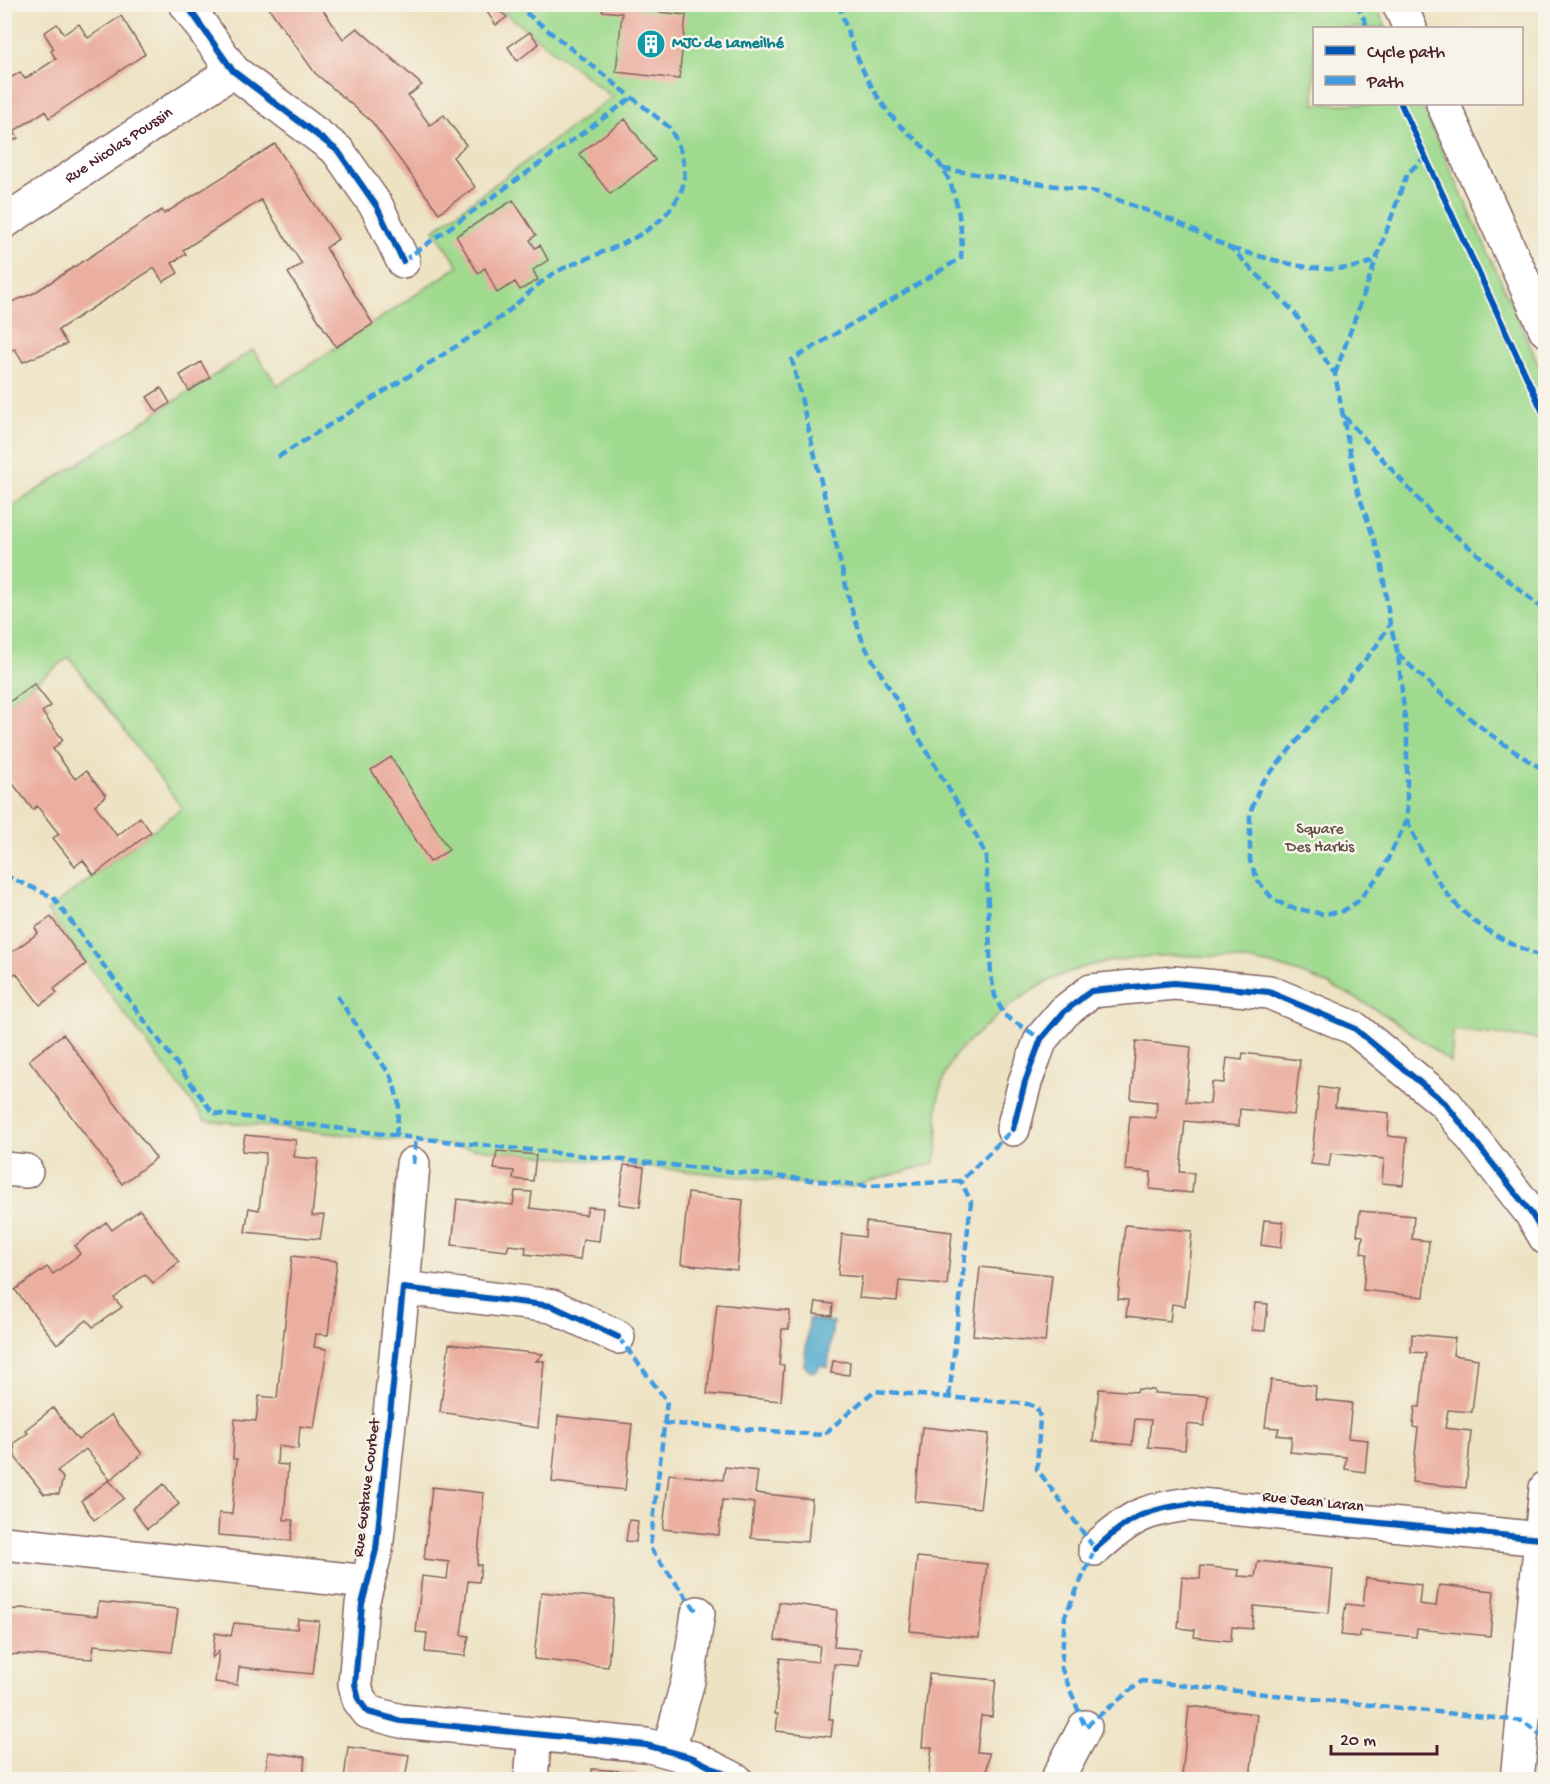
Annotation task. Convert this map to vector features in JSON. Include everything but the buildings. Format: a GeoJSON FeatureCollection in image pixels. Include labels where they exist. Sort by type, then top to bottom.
{"type":"FeatureCollection","features":[{"type":"Feature","properties":{"kind":"street"},"geometry":{"type":"LineString","coordinates":[[186,4],[233,70],[338,151],[376,207],[403,261]]}},
{"type":"Feature","properties":{"kind":"street"},"geometry":{"type":"LineString","coordinates":[[1399,4],[1410,27]]}},
{"type":"Feature","properties":{"kind":"street","name":"Rue Nicolas Poussin"},"geometry":{"type":"LineString","coordinates":[[4,222],[233,70]]}},
{"type":"Feature","properties":{"kind":"street"},"geometry":{"type":"LineString","coordinates":[[1443,105],[1545,330]]}},
{"type":"Feature","properties":{"kind":"street"},"geometry":{"type":"LineString","coordinates":[[1013,1130],[1025,1083],[1041,1039],[1064,1012],[1091,991],[1174,983],[1269,992],[1354,1028],[1446,1103],[1531,1213],[1545,1238]]}},
{"type":"Feature","properties":{"kind":"street","name":"Rue Gustave Courbet"},"geometry":{"type":"LineString","coordinates":[[413,1164],[403,1288],[376,1550],[362,1604],[355,1684],[359,1701],[368,1712],[401,1721],[669,1749],[736,1779]]}},
{"type":"Feature","properties":{"kind":"street"},"geometry":{"type":"LineString","coordinates":[[403,1288],[552,1306],[618,1337]]}},
{"type":"Feature","properties":{"kind":"street"},"geometry":{"type":"LineString","coordinates":[[1517,1779],[1545,1488]]}},
{"type":"Feature","properties":{"kind":"street","name":"Rue Jean Laran"},"geometry":{"type":"LineString","coordinates":[[1095,1549],[1141,1513],[1189,1504],[1541,1539]]}},
{"type":"Feature","properties":{"kind":"street"},"geometry":{"type":"LineString","coordinates":[[4,1543],[368,1582]]}},
{"type":"Feature","properties":{"kind":"street"},"geometry":{"type":"LineString","coordinates":[[669,1749],[688,1681],[698,1612]]}},
{"type":"Feature","properties":{"kind":"street"},"geometry":{"type":"LineString","coordinates":[[1057,1779],[1085,1727]]}},
{"type":"Feature","properties":{"kind":"street"},"geometry":{"type":"LineString","coordinates":[[531,1779],[536,1734]]}},
{"type":"Feature","properties":{"kind":"green space","name":"Square Des Harkis"},"geometry":{"type":"Polygon","coordinates":[[[495,5],[1376,5],[1386,27],[1313,27],[1313,105],[1421,105],[1545,379],[1545,1040],[1453,1030],[1451,1063],[1376,1009],[1335,987],[1291,970],[1264,963],[1202,956],[1134,958],[1073,971],[1047,982],[999,1014],[964,1045],[949,1065],[939,1099],[938,1144],[934,1163],[847,1188],[205,1120],[47,911],[182,808],[69,657],[5,706],[5,511],[253,350],[278,386],[459,266],[434,230],[612,97],[495,5]]]}},
{"type":"Feature","properties":{"kind":"water"},"geometry":{"type":"Polygon","coordinates":[[[809,1319],[833,1322],[828,1367],[820,1365],[817,1371],[811,1372],[804,1365],[809,1319]]]}},
{"type":"Feature","properties":{"kind":"marked path"},"geometry":{"type":"LineString","coordinates":[[278,457],[498,319],[558,271],[644,232],[671,208],[681,191],[684,183],[684,166],[677,142],[669,127],[515,4]]}},
{"type":"Feature","properties":{"kind":"marked path"},"geometry":{"type":"LineString","coordinates":[[839,4],[858,59],[878,97],[892,117],[937,161],[948,178],[958,212],[961,258],[792,360],[851,607],[864,645],[976,835],[986,856],[991,976],[995,996],[1004,1015],[1041,1039]]}},
{"type":"Feature","properties":{"kind":"marked path"},"geometry":{"type":"LineString","coordinates":[[1357,4],[1368,27]]}},
{"type":"Feature","properties":{"kind":"marked path"},"geometry":{"type":"LineString","coordinates":[[403,261],[633,97]]}},
{"type":"Feature","properties":{"kind":"marked path"},"geometry":{"type":"LineString","coordinates":[[1232,249],[1286,263],[1322,269],[1341,269],[1376,260],[1407,174],[1425,157]]}},
{"type":"Feature","properties":{"kind":"marked path"},"geometry":{"type":"LineString","coordinates":[[943,169],[1096,192],[1170,219],[1232,249],[1294,312],[1335,374],[1357,489],[1381,560],[1390,624],[1398,654],[1407,738],[1407,820],[1381,873],[1357,902],[1341,912],[1323,914],[1288,907],[1272,898],[1258,881],[1250,861],[1250,813],[1261,784],[1375,648],[1390,624]]}},
{"type":"Feature","properties":{"kind":"marked path"},"geometry":{"type":"LineString","coordinates":[[1335,374],[1376,260]]}},
{"type":"Feature","properties":{"kind":"marked path"},"geometry":{"type":"LineString","coordinates":[[1344,416],[1436,519],[1546,612]]}},
{"type":"Feature","properties":{"kind":"marked path"},"geometry":{"type":"LineString","coordinates":[[1398,654],[1468,717],[1525,759],[1546,771]]}},
{"type":"Feature","properties":{"kind":"marked path"},"geometry":{"type":"LineString","coordinates":[[1407,820],[1432,871],[1458,907],[1475,922],[1494,934],[1546,958]]}},
{"type":"Feature","properties":{"kind":"marked path"},"geometry":{"type":"LineString","coordinates":[[4,875],[53,897],[213,1113],[416,1138],[868,1186],[961,1181],[1013,1129]]}},
{"type":"Feature","properties":{"kind":"marked path"},"geometry":{"type":"LineString","coordinates":[[337,996],[392,1078],[399,1104],[396,1136]]}},
{"type":"Feature","properties":{"kind":"marked path"},"geometry":{"type":"LineString","coordinates":[[413,1164],[416,1138]]}},
{"type":"Feature","properties":{"kind":"marked path"},"geometry":{"type":"LineString","coordinates":[[949,1397],[971,1202],[961,1181]]}},
{"type":"Feature","properties":{"kind":"marked path"},"geometry":{"type":"LineString","coordinates":[[618,1337],[667,1401],[650,1548],[698,1613]]}},
{"type":"Feature","properties":{"kind":"marked path"},"geometry":{"type":"LineString","coordinates":[[664,1423],[823,1435],[874,1391],[1028,1404],[1037,1408],[1040,1417],[1037,1469],[1095,1549],[1065,1616],[1061,1667],[1085,1727],[1142,1681],[1523,1721],[1546,1739]]}},
{"type":"Feature","properties":{"kind":"cycle path"},"geometry":{"type":"LineString","coordinates":[[186,4],[233,71],[338,151],[377,207],[403,261]]}},
{"type":"Feature","properties":{"kind":"cycle path"},"geometry":{"type":"LineString","coordinates":[[1401,105],[1546,419]]}},
{"type":"Feature","properties":{"kind":"cycle path"},"geometry":{"type":"LineString","coordinates":[[1013,1129],[1025,1082],[1041,1039],[1064,1012],[1091,991],[1174,983],[1269,992],[1354,1028],[1445,1103],[1531,1213],[1546,1238]]}},
{"type":"Feature","properties":{"kind":"cycle path"},"geometry":{"type":"LineString","coordinates":[[618,1337],[552,1306],[403,1288],[376,1550],[362,1604],[355,1684],[359,1700],[368,1712],[401,1721],[646,1745],[693,1758],[736,1780]]}},
{"type":"Feature","properties":{"kind":"cycle path"},"geometry":{"type":"LineString","coordinates":[[1095,1549],[1128,1522],[1148,1512],[1189,1504],[1541,1539]]}},
{"type":"Feature","properties":{"kind":"place","name":"MJC de Lameilhé"},"geometry":{"type":"Point","coordinates":[651,44]}}]}
